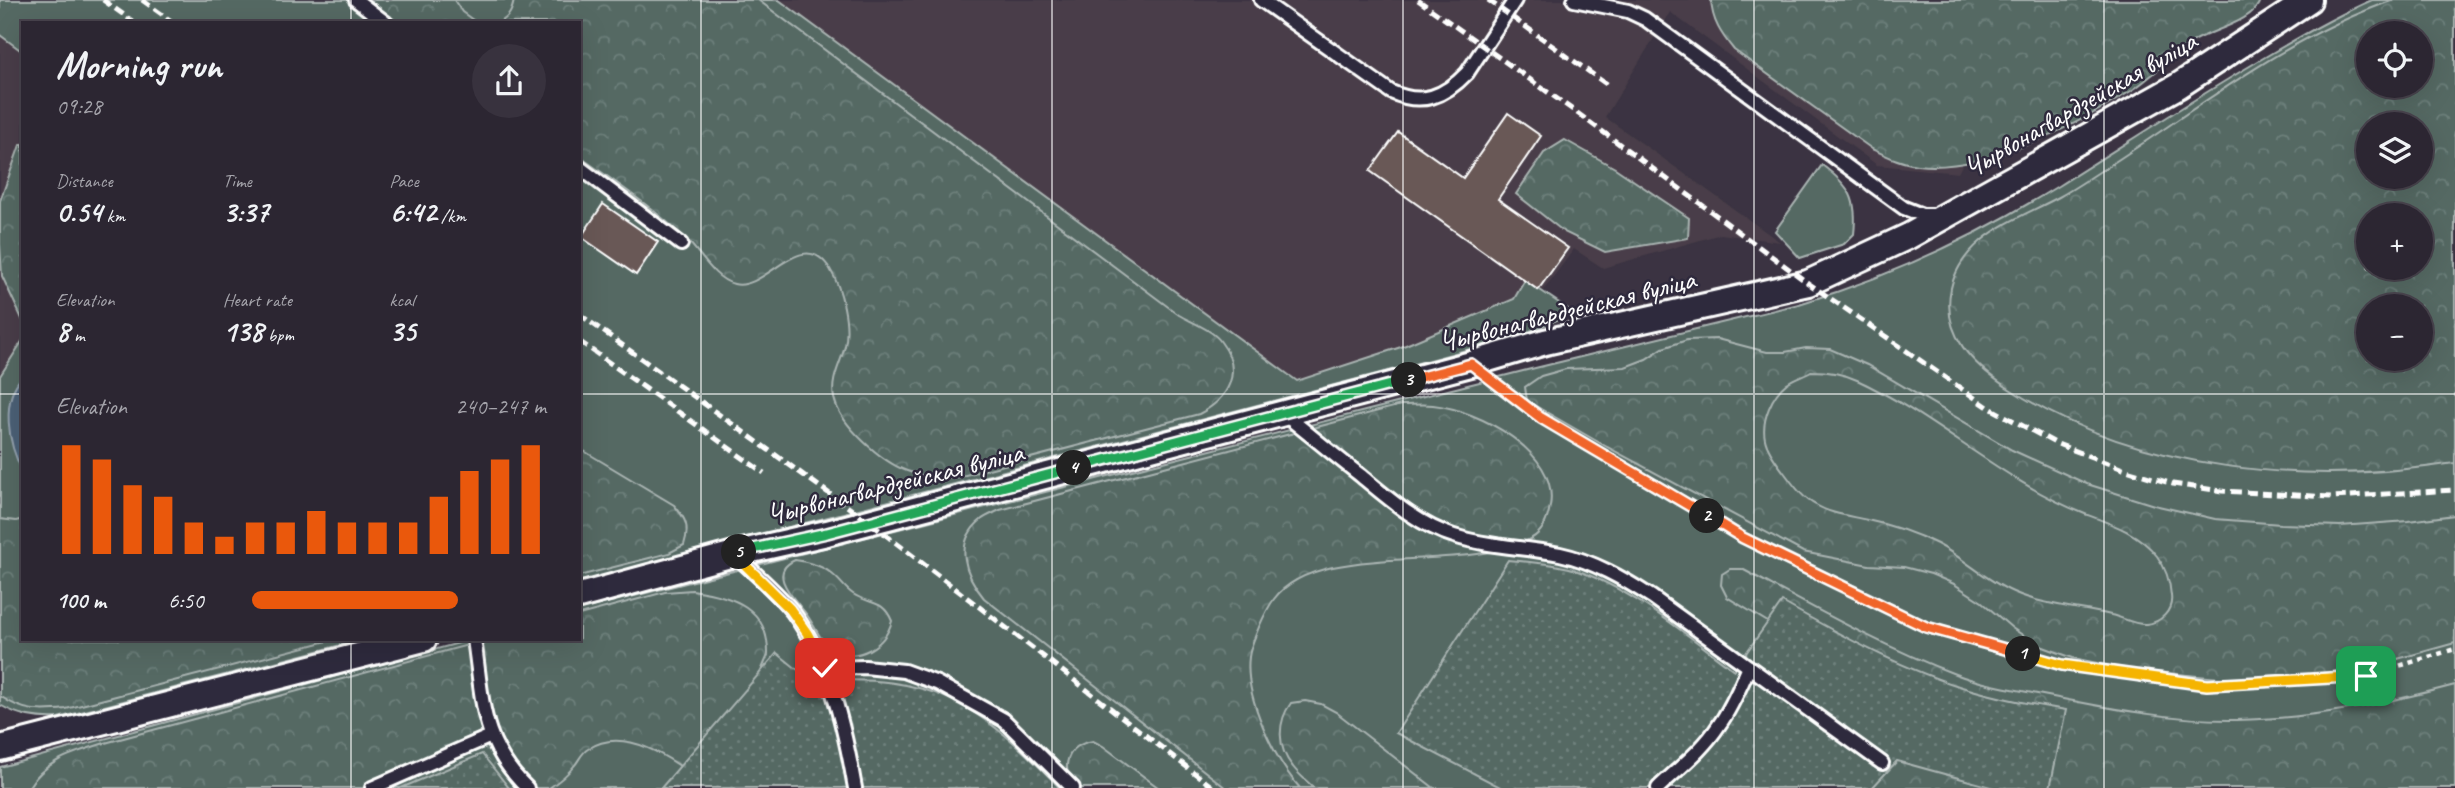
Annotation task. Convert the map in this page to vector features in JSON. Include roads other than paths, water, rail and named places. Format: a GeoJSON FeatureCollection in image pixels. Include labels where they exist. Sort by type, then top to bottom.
{"type":"FeatureCollection","features":[{"type":"Feature","properties":{"kind":"street","name":"Чырвонагвардзейская вуліца"},"geometry":{"type":"LineString","coordinates":[[581,595],[1471,364],[1545,342],[1808,284],[1871,256],[1946,216],[2178,86],[2309,0]]}},
{"type":"Feature","properties":{"kind":"street"},"geometry":{"type":"LineString","coordinates":[[5,742],[416,641]]}},
{"type":"Feature","properties":{"kind":"lane"},"geometry":{"type":"LineString","coordinates":[[355,0],[383,21]]}},
{"type":"Feature","properties":{"kind":"lane"},"geometry":{"type":"LineString","coordinates":[[1261,0],[1391,92],[1418,99],[1446,92],[1467,74],[1515,0]]}},
{"type":"Feature","properties":{"kind":"lane"},"geometry":{"type":"LineString","coordinates":[[1574,0],[1628,11],[1645,19],[1904,208],[1922,215],[1946,216]]}},
{"type":"Feature","properties":{"kind":"lane"},"geometry":{"type":"LineString","coordinates":[[581,169],[681,244]]}},
{"type":"Feature","properties":{"kind":"lane"},"geometry":{"type":"LineString","coordinates":[[1283,413],[1423,522],[1462,538],[1562,554],[1593,565],[1652,597],[1882,763]]}},
{"type":"Feature","properties":{"kind":"lane"},"geometry":{"type":"LineString","coordinates":[[734,554],[790,609],[807,633],[825,668],[842,721],[855,788]]}},
{"type":"Feature","properties":{"kind":"lane"},"geometry":{"type":"LineString","coordinates":[[474,641],[487,725],[496,750],[512,773],[527,788]]}},
{"type":"Feature","properties":{"kind":"lane"},"geometry":{"type":"LineString","coordinates":[[825,668],[865,667],[904,671],[937,683],[1004,720],[1073,788]]}},
{"type":"Feature","properties":{"kind":"lane"},"geometry":{"type":"LineString","coordinates":[[1658,788],[1700,750],[1719,726],[1749,667]]}},
{"type":"Feature","properties":{"kind":"lane"},"geometry":{"type":"LineString","coordinates":[[372,788],[491,736]]}},
{"type":"Feature","properties":{"kind":"water"},"geometry":{"type":"Polygon","coordinates":[[[21,379],[21,468],[13,449],[9,422],[11,397],[21,379]]]}},
{"type":"Feature","properties":{"kind":"railway"},"geometry":{"type":"LineString","coordinates":[[103,0],[132,21]]}},
{"type":"Feature","properties":{"kind":"railway"},"geometry":{"type":"LineString","coordinates":[[142,0],[171,21]]}},
{"type":"Feature","properties":{"kind":"railway"},"geometry":{"type":"LineString","coordinates":[[1418,0],[1808,283],[1988,407],[2055,443],[2123,469],[2173,484],[2222,491],[2331,497],[2455,490]]}},
{"type":"Feature","properties":{"kind":"railway"},"geometry":{"type":"LineString","coordinates":[[1488,0],[1609,86]]}},
{"type":"Feature","properties":{"kind":"railway"},"geometry":{"type":"LineString","coordinates":[[581,315],[869,522],[1214,788]]}},
{"type":"Feature","properties":{"kind":"railway"},"geometry":{"type":"LineString","coordinates":[[581,342],[764,473]]}}]}
